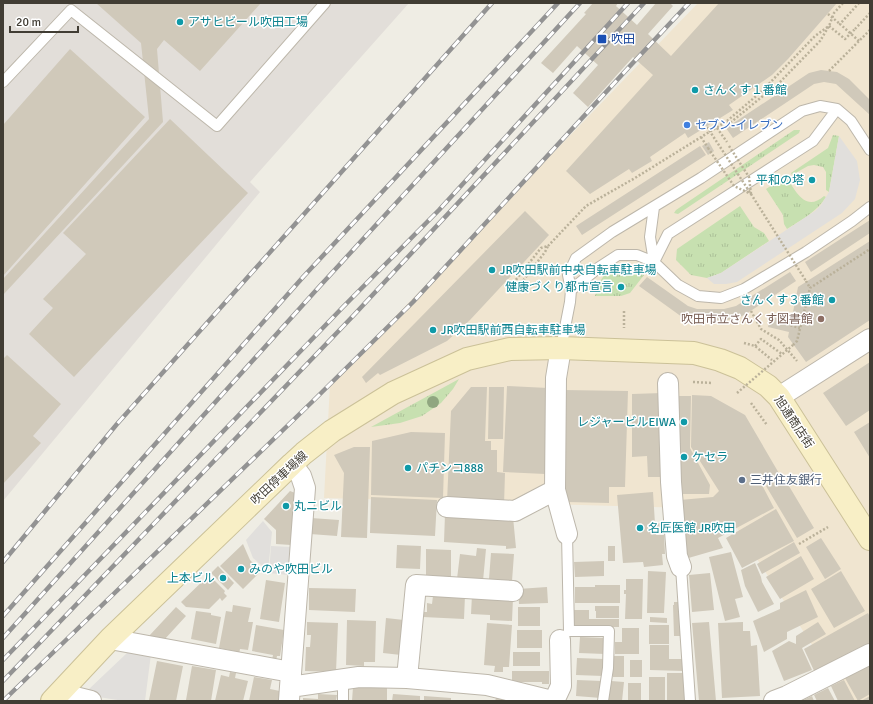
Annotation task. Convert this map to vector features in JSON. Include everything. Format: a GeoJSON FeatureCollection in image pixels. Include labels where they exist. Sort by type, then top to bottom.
{"type":"FeatureCollection","features":[{"type":"Feature","properties":{"kind":"street"},"geometry":{"type":"LineString","coordinates":[[779,397],[870,339]]}},
{"type":"Feature","properties":{"kind":"street","name":"旭通商店街"},"geometry":{"type":"LineString","coordinates":[[561,348],[694,354],[720,360],[740,368],[768,386],[779,397],[870,539]]}},
{"type":"Feature","properties":{"kind":"street","name":"吹田停車場線"},"geometry":{"type":"LineString","coordinates":[[55,697],[110,639],[292,464],[332,431],[393,393],[467,359],[510,349],[561,348]]}},
{"type":"Feature","properties":{"kind":"street"},"geometry":{"type":"LineString","coordinates":[[561,348],[556,378],[555,490],[567,534]]}},
{"type":"Feature","properties":{"kind":"street"},"geometry":{"type":"LineString","coordinates":[[668,383],[671,482],[677,556],[681,567]]}},
{"type":"Feature","properties":{"kind":"street"},"geometry":{"type":"LineString","coordinates":[[290,687],[305,488],[301,476],[292,464]]}},
{"type":"Feature","properties":{"kind":"street"},"geometry":{"type":"LineString","coordinates":[[447,507],[515,510],[555,490]]}},
{"type":"Feature","properties":{"kind":"street"},"geometry":{"type":"LineString","coordinates":[[407,678],[416,585],[513,591]]}},
{"type":"Feature","properties":{"kind":"street"},"geometry":{"type":"LineString","coordinates":[[110,639],[290,687],[359,677],[407,678],[487,685],[553,701],[561,686],[560,640]]}},
{"type":"Feature","properties":{"kind":"street"},"geometry":{"type":"LineString","coordinates":[[774,701],[787,696],[870,654]]}},
{"type":"Feature","properties":{"kind":"street"},"geometry":{"type":"LineString","coordinates":[[55,697],[91,701]]}},
{"type":"Feature","properties":{"kind":"lane"},"geometry":{"type":"LineString","coordinates":[[3,82],[71,10],[217,126],[325,3]]}},
{"type":"Feature","properties":{"kind":"lane"},"geometry":{"type":"LineString","coordinates":[[561,348],[572,290],[568,275],[576,258],[612,232],[701,178],[802,111],[820,106],[837,109],[850,120],[870,150]]}},
{"type":"Feature","properties":{"kind":"lane"},"geometry":{"type":"LineString","coordinates":[[654,262],[668,234],[813,141],[837,109]]}},
{"type":"Feature","properties":{"kind":"lane"},"geometry":{"type":"LineString","coordinates":[[654,207],[650,237],[654,262]]}},
{"type":"Feature","properties":{"kind":"lane"},"geometry":{"type":"LineString","coordinates":[[572,290],[598,268],[618,255],[637,255],[654,262],[678,285],[698,296],[721,298],[744,289],[852,221],[870,207]]}},
{"type":"Feature","properties":{"kind":"lane"},"geometry":{"type":"LineString","coordinates":[[567,534],[569,632],[609,632],[608,668],[603,701]]}},
{"type":"Feature","properties":{"kind":"lane"},"geometry":{"type":"LineString","coordinates":[[681,567],[690,701]]}},
{"type":"Feature","properties":{"kind":"lane"},"geometry":{"type":"LineString","coordinates":[[343,680],[343,701]]}},
{"type":"Feature","properties":{"kind":"path"},"geometry":{"type":"LineString","coordinates":[[727,121],[730,123],[780,82],[820,41],[829,26],[834,13],[843,3]]}},
{"type":"Feature","properties":{"kind":"path"},"geometry":{"type":"LineString","coordinates":[[840,24],[859,3]]}},
{"type":"Feature","properties":{"kind":"path"},"geometry":{"type":"LineString","coordinates":[[828,14],[859,41]]}},
{"type":"Feature","properties":{"kind":"path"},"geometry":{"type":"LineString","coordinates":[[829,26],[845,39],[870,14]]}},
{"type":"Feature","properties":{"kind":"path"},"geometry":{"type":"LineString","coordinates":[[516,290],[548,246],[586,206],[635,178],[727,121],[762,91],[816,36],[829,26]]}},
{"type":"Feature","properties":{"kind":"path"},"geometry":{"type":"LineString","coordinates":[[829,71],[870,30]]}},
{"type":"Feature","properties":{"kind":"path"},"geometry":{"type":"LineString","coordinates":[[707,126],[810,288]]}},
{"type":"Feature","properties":{"kind":"path"},"geometry":{"type":"LineString","coordinates":[[717,128],[723,136]]}},
{"type":"Feature","properties":{"kind":"path"},"geometry":{"type":"LineString","coordinates":[[701,137],[734,186],[751,194]]}},
{"type":"Feature","properties":{"kind":"path"},"geometry":{"type":"LineString","coordinates":[[729,146],[749,177],[751,194]]}},
{"type":"Feature","properties":{"kind":"path"},"geometry":{"type":"LineString","coordinates":[[511,286],[541,248],[548,246]]}},
{"type":"Feature","properties":{"kind":"path"},"geometry":{"type":"LineString","coordinates":[[741,396],[737,393],[797,341],[810,288],[870,249]]}},
{"type":"Feature","properties":{"kind":"path"},"geometry":{"type":"LineString","coordinates":[[624,311],[624,332]]}},
{"type":"Feature","properties":{"kind":"path"},"geometry":{"type":"LineString","coordinates":[[751,311],[761,329],[779,340],[799,363]]}},
{"type":"Feature","properties":{"kind":"path"},"geometry":{"type":"LineString","coordinates":[[779,322],[800,328]]}},
{"type":"Feature","properties":{"kind":"path"},"geometry":{"type":"LineString","coordinates":[[776,362],[755,346],[761,339],[782,354]]}},
{"type":"Feature","properties":{"kind":"path"},"geometry":{"type":"LineString","coordinates":[[693,382],[716,383]]}},
{"type":"Feature","properties":{"kind":"path"},"geometry":{"type":"LineString","coordinates":[[746,399],[750,402],[767,425]]}},
{"type":"Feature","properties":{"kind":"path"},"geometry":{"type":"LineString","coordinates":[[799,544],[828,527]]}},
{"type":"Feature","properties":{"kind":"shaded area"},"geometry":{"type":"Polygon","coordinates":[[[3,3],[409,3],[250,182],[260,192],[3,501],[3,3]]]}},
{"type":"Feature","properties":{"kind":"shaded area"},"geometry":{"type":"Polygon","coordinates":[[[698,3],[870,3],[870,701],[848,701],[725,509],[324,498],[330,384],[698,3]]]}},
{"type":"Feature","properties":{"kind":"shaded area"},"geometry":{"type":"Polygon","coordinates":[[[839,136],[857,161],[860,180],[855,199],[842,213],[737,282],[714,284],[707,278],[721,273],[815,211],[821,205],[829,192],[839,136]]]}},
{"type":"Feature","properties":{"kind":"shaded area"},"geometry":{"type":"Polygon","coordinates":[[[263,521],[272,532],[268,571],[253,558],[246,540],[263,521]]]}},
{"type":"Feature","properties":{"kind":"shaded area"},"geometry":{"type":"Polygon","coordinates":[[[271,546],[291,547],[289,575],[269,573],[271,546]]]}},
{"type":"Feature","properties":{"kind":"shaded area"},"geometry":{"type":"Polygon","coordinates":[[[127,653],[151,654],[145,701],[124,701],[92,696],[88,690],[127,653]]]}},
{"type":"Feature","properties":{"kind":"green space"},"geometry":{"type":"Polygon","coordinates":[[[794,130],[800,130],[799,133],[678,214],[674,213],[676,210],[794,130]]]}},
{"type":"Feature","properties":{"kind":"green space"},"geometry":{"type":"Polygon","coordinates":[[[833,135],[839,136],[829,192],[826,190],[826,172],[823,167],[814,165],[808,166],[792,175],[791,173],[828,148],[833,135]]]}},
{"type":"Feature","properties":{"kind":"green space"},"geometry":{"type":"Polygon","coordinates":[[[786,176],[801,198],[806,201],[817,201],[824,196],[826,197],[818,207],[787,229],[784,224],[783,215],[766,189],[786,176]]]}},
{"type":"Feature","properties":{"kind":"green space"},"geometry":{"type":"Polygon","coordinates":[[[740,206],[754,227],[764,233],[769,241],[721,273],[707,278],[691,275],[676,260],[677,249],[740,206]]]}},
{"type":"Feature","properties":{"kind":"green space"},"geometry":{"type":"Polygon","coordinates":[[[623,266],[634,269],[644,275],[630,293],[621,296],[595,296],[604,275],[612,269],[623,266]]]}},
{"type":"Feature","properties":{"kind":"green space"},"geometry":{"type":"Polygon","coordinates":[[[459,379],[441,403],[422,416],[400,423],[371,427],[459,379]]]}},
{"type":"Feature","properties":{"kind":"building","name":"アサヒビール吹田工場"},"geometry":{"type":"Polygon","coordinates":[[[96,3],[261,3],[200,71],[164,40],[157,49],[163,122],[3,295],[3,279],[149,119],[141,43],[96,3]]]}},
{"type":"Feature","properties":{"kind":"building","name":"さんくす１番館"},"geometry":{"type":"Polygon","coordinates":[[[593,3],[618,3],[616,6],[637,25],[656,3],[670,3],[673,6],[648,34],[671,56],[719,3],[837,3],[772,75],[729,105],[733,110],[688,138],[685,133],[650,157],[652,161],[632,173],[629,169],[590,194],[566,171],[653,75],[633,57],[588,107],[573,93],[598,65],[577,46],[553,73],[541,63],[586,14],[584,13],[593,3]]]}},
{"type":"Feature","properties":{"kind":"building"},"geometry":{"type":"Polygon","coordinates":[[[70,49],[145,117],[3,276],[3,125],[70,49]]]}},
{"type":"Feature","properties":{"kind":"building"},"geometry":{"type":"Polygon","coordinates":[[[821,70],[837,72],[849,79],[870,100],[870,115],[836,84],[824,82],[814,84],[733,138],[726,128],[809,73],[821,70]]]}},
{"type":"Feature","properties":{"kind":"building"},"geometry":{"type":"Polygon","coordinates":[[[170,119],[248,193],[74,377],[29,334],[53,308],[43,299],[86,254],[63,233],[170,119]]]}},
{"type":"Feature","properties":{"kind":"building"},"geometry":{"type":"Polygon","coordinates":[[[709,142],[714,151],[708,155],[702,146],[709,142]]]}},
{"type":"Feature","properties":{"kind":"building"},"geometry":{"type":"Polygon","coordinates":[[[700,146],[706,155],[582,235],[576,226],[700,146]]]}},
{"type":"Feature","properties":{"kind":"building"},"geometry":{"type":"Polygon","coordinates":[[[525,211],[549,235],[539,246],[470,320],[447,341],[380,375],[378,373],[366,383],[362,377],[525,211]]]}},
{"type":"Feature","properties":{"kind":"building"},"geometry":{"type":"Polygon","coordinates":[[[870,220],[870,233],[811,272],[805,262],[870,220]]]}},
{"type":"Feature","properties":{"kind":"building","name":"さんくす３番館"},"geometry":{"type":"Polygon","coordinates":[[[870,241],[870,320],[806,362],[788,337],[789,332],[768,327],[771,313],[792,317],[798,287],[870,241]]]}},
{"type":"Feature","properties":{"kind":"building"},"geometry":{"type":"Polygon","coordinates":[[[790,272],[796,281],[746,314],[738,318],[727,320],[689,320],[682,317],[639,286],[647,277],[688,306],[697,309],[724,309],[736,306],[790,272]]]}},
{"type":"Feature","properties":{"kind":"building"},"geometry":{"type":"Polygon","coordinates":[[[7,355],[61,404],[33,436],[41,443],[3,484],[3,359],[7,355]]]}},
{"type":"Feature","properties":{"kind":"building"},"geometry":{"type":"Polygon","coordinates":[[[870,362],[870,410],[846,426],[823,393],[870,362]]]}},
{"type":"Feature","properties":{"kind":"building"},"geometry":{"type":"Polygon","coordinates":[[[507,386],[548,388],[545,474],[503,472],[507,386]]]}},
{"type":"Feature","properties":{"kind":"building"},"geometry":{"type":"Polygon","coordinates":[[[471,387],[487,387],[485,441],[491,441],[491,450],[497,450],[497,472],[505,473],[504,505],[447,502],[451,411],[471,387]]]}},
{"type":"Feature","properties":{"kind":"building"},"geometry":{"type":"Polygon","coordinates":[[[489,387],[504,387],[503,439],[488,439],[489,387]]]}},
{"type":"Feature","properties":{"kind":"building"},"geometry":{"type":"Polygon","coordinates":[[[563,390],[628,391],[625,487],[609,487],[609,503],[567,502],[561,484],[563,390]]]}},
{"type":"Feature","properties":{"kind":"building"},"geometry":{"type":"Polygon","coordinates":[[[662,393],[664,477],[648,477],[647,456],[632,457],[632,394],[662,393]]]}},
{"type":"Feature","properties":{"kind":"building","name":"三井住友銀行"},"geometry":{"type":"Polygon","coordinates":[[[692,395],[711,396],[745,415],[780,475],[762,485],[774,508],[718,538],[723,548],[685,559],[680,500],[713,497],[719,491],[691,447],[692,395]]]}},
{"type":"Feature","properties":{"kind":"building","name":"レジャービルEIWA"},"geometry":{"type":"Polygon","coordinates":[[[677,396],[691,396],[690,448],[710,485],[709,494],[678,494],[677,396]]]}},
{"type":"Feature","properties":{"kind":"building"},"geometry":{"type":"Polygon","coordinates":[[[870,422],[870,458],[854,432],[870,422]]]}},
{"type":"Feature","properties":{"kind":"building","name":"パチンコ888"},"geometry":{"type":"Polygon","coordinates":[[[411,432],[445,433],[443,498],[371,495],[372,441],[411,432]]]}},
{"type":"Feature","properties":{"kind":"building"},"geometry":{"type":"Polygon","coordinates":[[[354,447],[370,447],[367,538],[341,537],[344,473],[334,455],[354,447]]]}},
{"type":"Feature","properties":{"kind":"building"},"geometry":{"type":"Polygon","coordinates":[[[783,476],[814,528],[797,538],[766,486],[783,476]]]}},
{"type":"Feature","properties":{"kind":"building","name":"丸ニビル"},"geometry":{"type":"Polygon","coordinates":[[[290,491],[298,494],[291,545],[276,544],[276,530],[264,519],[290,491]]]}},
{"type":"Feature","properties":{"kind":"building","name":"名匠医館 JR吹田"},"geometry":{"type":"Polygon","coordinates":[[[653,492],[655,524],[660,523],[660,532],[656,532],[656,535],[664,535],[665,554],[662,554],[663,565],[644,567],[643,562],[623,563],[617,495],[653,492]]]}},
{"type":"Feature","properties":{"kind":"building"},"geometry":{"type":"Polygon","coordinates":[[[371,497],[437,500],[435,536],[370,533],[371,497]]]}},
{"type":"Feature","properties":{"kind":"building"},"geometry":{"type":"Polygon","coordinates":[[[776,509],[794,541],[742,568],[726,538],[776,509]]]}},
{"type":"Feature","properties":{"kind":"building"},"geometry":{"type":"Polygon","coordinates":[[[445,514],[513,517],[516,548],[506,549],[506,546],[444,542],[445,514]]]}},
{"type":"Feature","properties":{"kind":"building"},"geometry":{"type":"Polygon","coordinates":[[[311,518],[339,520],[337,536],[310,534],[311,518]]]}},
{"type":"Feature","properties":{"kind":"building"},"geometry":{"type":"Polygon","coordinates":[[[821,538],[841,569],[825,579],[806,547],[821,538]]]}},
{"type":"Feature","properties":{"kind":"building"},"geometry":{"type":"Polygon","coordinates":[[[794,542],[800,553],[762,574],[757,564],[794,542]]]}},
{"type":"Feature","properties":{"kind":"building","name":"みのや吹田ビル"},"geometry":{"type":"Polygon","coordinates":[[[243,544],[250,560],[261,571],[243,589],[220,566],[243,544]]]}},
{"type":"Feature","properties":{"kind":"building"},"geometry":{"type":"Polygon","coordinates":[[[397,545],[421,546],[420,569],[396,568],[397,545]]]}},
{"type":"Feature","properties":{"kind":"building"},"geometry":{"type":"Polygon","coordinates":[[[608,546],[615,546],[615,561],[608,561],[608,546]]]}},
{"type":"Feature","properties":{"kind":"building"},"geometry":{"type":"Polygon","coordinates":[[[477,548],[486,549],[483,581],[457,579],[460,554],[476,556],[477,548]]]}},
{"type":"Feature","properties":{"kind":"building"},"geometry":{"type":"Polygon","coordinates":[[[426,549],[451,550],[451,578],[426,577],[426,549]]]}},
{"type":"Feature","properties":{"kind":"building"},"geometry":{"type":"Polygon","coordinates":[[[731,552],[743,597],[735,599],[740,617],[725,621],[709,557],[731,552]]]}},
{"type":"Feature","properties":{"kind":"building"},"geometry":{"type":"Polygon","coordinates":[[[491,553],[514,554],[512,581],[489,579],[491,553]]]}},
{"type":"Feature","properties":{"kind":"building"},"geometry":{"type":"Polygon","coordinates":[[[801,556],[814,579],[780,599],[766,577],[801,556]]]}},
{"type":"Feature","properties":{"kind":"building"},"geometry":{"type":"Polygon","coordinates":[[[604,561],[604,576],[575,577],[574,562],[604,561]]]}},
{"type":"Feature","properties":{"kind":"building"},"geometry":{"type":"Polygon","coordinates":[[[755,563],[762,582],[774,604],[758,612],[745,586],[741,570],[755,563]]]}},
{"type":"Feature","properties":{"kind":"building","name":"上本ビル"},"geometry":{"type":"Polygon","coordinates":[[[218,566],[234,583],[228,590],[211,573],[218,566]]]}},
{"type":"Feature","properties":{"kind":"building"},"geometry":{"type":"Polygon","coordinates":[[[648,571],[666,572],[664,613],[647,613],[648,571]]]}},
{"type":"Feature","properties":{"kind":"building"},"geometry":{"type":"Polygon","coordinates":[[[841,571],[865,611],[834,628],[811,589],[841,571]]]}},
{"type":"Feature","properties":{"kind":"building"},"geometry":{"type":"Polygon","coordinates":[[[710,573],[714,610],[692,612],[689,575],[710,573]]]}},
{"type":"Feature","properties":{"kind":"building"},"geometry":{"type":"Polygon","coordinates":[[[209,575],[225,591],[224,593],[227,596],[222,601],[220,598],[209,609],[186,607],[181,602],[209,575]]]}},
{"type":"Feature","properties":{"kind":"building"},"geometry":{"type":"Polygon","coordinates":[[[626,579],[643,579],[642,619],[625,619],[626,594],[624,594],[624,590],[626,590],[626,579]]]}},
{"type":"Feature","properties":{"kind":"building"},"geometry":{"type":"Polygon","coordinates":[[[266,580],[285,583],[279,622],[260,619],[266,580]]]}},
{"type":"Feature","properties":{"kind":"building"},"geometry":{"type":"Polygon","coordinates":[[[595,585],[620,585],[620,603],[575,603],[575,587],[595,587],[595,585]]]}},
{"type":"Feature","properties":{"kind":"building"},"geometry":{"type":"Polygon","coordinates":[[[547,587],[548,603],[519,604],[518,589],[547,587]]]}},
{"type":"Feature","properties":{"kind":"building"},"geometry":{"type":"Polygon","coordinates":[[[309,588],[356,589],[355,612],[309,610],[309,588]]]}},
{"type":"Feature","properties":{"kind":"building"},"geometry":{"type":"Polygon","coordinates":[[[806,590],[818,617],[787,632],[787,639],[764,652],[753,621],[780,609],[780,603],[806,590]]]}},
{"type":"Feature","properties":{"kind":"building"},"geometry":{"type":"Polygon","coordinates":[[[465,595],[464,619],[423,617],[423,612],[427,612],[427,603],[432,604],[433,596],[465,595]]]}},
{"type":"Feature","properties":{"kind":"building"},"geometry":{"type":"Polygon","coordinates":[[[472,595],[513,598],[512,621],[490,620],[490,615],[471,614],[472,595]]]}},
{"type":"Feature","properties":{"kind":"building"},"geometry":{"type":"Polygon","coordinates":[[[674,602],[680,602],[681,636],[674,636],[674,602]]]}},
{"type":"Feature","properties":{"kind":"building"},"geometry":{"type":"Polygon","coordinates":[[[233,605],[251,608],[248,622],[253,622],[248,650],[240,649],[239,654],[233,653],[234,651],[219,648],[226,611],[232,612],[233,605]]]}},
{"type":"Feature","properties":{"kind":"building"},"geometry":{"type":"Polygon","coordinates":[[[595,606],[619,606],[619,618],[596,618],[595,606]]]}},
{"type":"Feature","properties":{"kind":"building"},"geometry":{"type":"Polygon","coordinates":[[[176,607],[186,616],[164,640],[149,636],[176,607]]]}},
{"type":"Feature","properties":{"kind":"building"},"geometry":{"type":"Polygon","coordinates":[[[518,607],[540,607],[540,626],[518,626],[518,607]]]}},
{"type":"Feature","properties":{"kind":"building"},"geometry":{"type":"Polygon","coordinates":[[[574,610],[589,610],[589,619],[619,619],[619,627],[574,627],[574,610]]]}},
{"type":"Feature","properties":{"kind":"building"},"geometry":{"type":"Polygon","coordinates":[[[196,611],[211,613],[211,615],[221,617],[216,644],[191,639],[196,611]]]}},
{"type":"Feature","properties":{"kind":"building"},"geometry":{"type":"Polygon","coordinates":[[[868,613],[870,617],[870,645],[816,675],[804,649],[868,613]]]}},
{"type":"Feature","properties":{"kind":"building"},"geometry":{"type":"Polygon","coordinates":[[[650,617],[667,618],[667,623],[650,622],[650,617]]]}},
{"type":"Feature","properties":{"kind":"building"},"geometry":{"type":"Polygon","coordinates":[[[386,618],[404,620],[401,655],[383,653],[386,618]]]}},
{"type":"Feature","properties":{"kind":"building"},"geometry":{"type":"Polygon","coordinates":[[[347,620],[376,621],[375,662],[364,662],[364,666],[346,665],[347,620]]]}},
{"type":"Feature","properties":{"kind":"building"},"geometry":{"type":"Polygon","coordinates":[[[307,622],[338,623],[336,672],[305,671],[306,647],[310,647],[311,635],[307,635],[307,622]]]}},
{"type":"Feature","properties":{"kind":"building"},"geometry":{"type":"Polygon","coordinates":[[[709,622],[716,701],[699,701],[692,623],[709,622]]]}},
{"type":"Feature","properties":{"kind":"building"},"geometry":{"type":"Polygon","coordinates":[[[743,622],[743,631],[750,631],[751,646],[757,645],[760,696],[722,698],[718,623],[743,622]]]}},
{"type":"Feature","properties":{"kind":"building"},"geometry":{"type":"Polygon","coordinates":[[[818,622],[826,634],[802,648],[812,670],[784,681],[772,651],[789,641],[796,644],[796,636],[818,622]]]}},
{"type":"Feature","properties":{"kind":"building"},"geometry":{"type":"Polygon","coordinates":[[[487,623],[512,625],[509,667],[503,667],[503,672],[494,672],[495,666],[484,665],[487,623]]]}},
{"type":"Feature","properties":{"kind":"building"},"geometry":{"type":"Polygon","coordinates":[[[256,625],[284,630],[280,656],[277,656],[276,661],[272,660],[273,655],[252,651],[256,625]]]}},
{"type":"Feature","properties":{"kind":"building"},"geometry":{"type":"Polygon","coordinates":[[[649,625],[669,625],[669,644],[649,644],[649,625]]]}},
{"type":"Feature","properties":{"kind":"building"},"geometry":{"type":"Polygon","coordinates":[[[622,628],[639,628],[639,654],[615,654],[615,642],[622,642],[622,628]]]}},
{"type":"Feature","properties":{"kind":"building"},"geometry":{"type":"Polygon","coordinates":[[[517,630],[542,630],[542,648],[517,648],[517,630]]]}},
{"type":"Feature","properties":{"kind":"building"},"geometry":{"type":"Polygon","coordinates":[[[580,637],[605,638],[605,654],[579,653],[580,637]]]}},
{"type":"Feature","properties":{"kind":"building"},"geometry":{"type":"Polygon","coordinates":[[[650,645],[669,645],[669,659],[684,659],[684,671],[650,670],[650,645]]]}},
{"type":"Feature","properties":{"kind":"building"},"geometry":{"type":"Polygon","coordinates":[[[513,652],[540,652],[540,666],[513,666],[513,652]]]}},
{"type":"Feature","properties":{"kind":"building"},"geometry":{"type":"Polygon","coordinates":[[[613,656],[624,656],[624,677],[613,677],[613,656]]]}},
{"type":"Feature","properties":{"kind":"building"},"geometry":{"type":"Polygon","coordinates":[[[577,658],[604,659],[603,676],[576,675],[577,658]]]}},
{"type":"Feature","properties":{"kind":"building"},"geometry":{"type":"Polygon","coordinates":[[[630,660],[642,660],[642,677],[630,677],[630,660]]]}},
{"type":"Feature","properties":{"kind":"building"},"geometry":{"type":"Polygon","coordinates":[[[157,661],[183,666],[176,701],[149,700],[157,661]]]}},
{"type":"Feature","properties":{"kind":"building"},"geometry":{"type":"Polygon","coordinates":[[[870,663],[870,694],[858,701],[845,678],[870,663]]]}},
{"type":"Feature","properties":{"kind":"building"},"geometry":{"type":"Polygon","coordinates":[[[192,666],[216,670],[211,701],[186,700],[192,666]]]}},
{"type":"Feature","properties":{"kind":"building"},"geometry":{"type":"Polygon","coordinates":[[[512,671],[549,671],[549,684],[542,684],[542,682],[512,682],[512,671]]]}},
{"type":"Feature","properties":{"kind":"building"},"geometry":{"type":"Polygon","coordinates":[[[230,672],[236,673],[235,678],[248,681],[243,701],[215,701],[221,675],[229,677],[230,672]]]}},
{"type":"Feature","properties":{"kind":"building"},"geometry":{"type":"Polygon","coordinates":[[[667,673],[684,673],[684,701],[667,701],[667,673]]]}},
{"type":"Feature","properties":{"kind":"building"},"geometry":{"type":"Polygon","coordinates":[[[254,677],[272,680],[270,689],[280,691],[278,701],[249,701],[254,677]]]}},
{"type":"Feature","properties":{"kind":"building"},"geometry":{"type":"Polygon","coordinates":[[[649,677],[665,677],[665,701],[649,701],[649,677]]]}},
{"type":"Feature","properties":{"kind":"building"},"geometry":{"type":"Polygon","coordinates":[[[577,680],[602,681],[601,698],[576,696],[577,680]]]}},
{"type":"Feature","properties":{"kind":"building"},"geometry":{"type":"Polygon","coordinates":[[[844,680],[855,701],[838,701],[831,686],[844,680]]]}},
{"type":"Feature","properties":{"kind":"building"},"geometry":{"type":"Polygon","coordinates":[[[611,681],[624,682],[622,701],[608,701],[611,681]]]}},
{"type":"Feature","properties":{"kind":"building"},"geometry":{"type":"Polygon","coordinates":[[[628,683],[641,683],[641,701],[628,701],[628,683]]]}},
{"type":"Feature","properties":{"kind":"building"},"geometry":{"type":"Polygon","coordinates":[[[353,687],[387,687],[387,701],[352,701],[353,687]]]}},
{"type":"Feature","properties":{"kind":"building"},"geometry":{"type":"Polygon","coordinates":[[[828,688],[835,701],[817,701],[814,695],[828,688]]]}},
{"type":"Feature","properties":{"kind":"building"},"geometry":{"type":"Polygon","coordinates":[[[318,694],[337,695],[336,701],[303,701],[303,698],[318,699],[318,694]]]}},
{"type":"Feature","properties":{"kind":"building"},"geometry":{"type":"Polygon","coordinates":[[[393,694],[420,696],[420,701],[392,701],[393,694]]]}},
{"type":"Feature","properties":{"kind":"building"},"geometry":{"type":"Polygon","coordinates":[[[424,696],[451,698],[451,701],[424,701],[424,696]]]}},
{"type":"Feature","properties":{"kind":"building"},"geometry":{"type":"Polygon","coordinates":[[[812,696],[814,701],[801,701],[812,696]]]}},
{"type":"Feature","properties":{"kind":"building"},"geometry":{"type":"Polygon","coordinates":[[[870,696],[870,701],[861,701],[870,696]]]}},
{"type":"Feature","properties":{"kind":"building"},"geometry":{"type":"Polygon","coordinates":[[[496,698],[506,698],[506,701],[495,701],[496,698]]]}},
{"type":"Feature","properties":{"kind":"railway"},"geometry":{"type":"LineString","coordinates":[[3,562],[117,424],[492,3]]}},
{"type":"Feature","properties":{"kind":"railway"},"geometry":{"type":"LineString","coordinates":[[3,616],[304,276],[558,3]]}},
{"type":"Feature","properties":{"kind":"railway"},"geometry":{"type":"LineString","coordinates":[[3,638],[319,287],[580,3]]}},
{"type":"Feature","properties":{"kind":"railway"},"geometry":{"type":"LineString","coordinates":[[3,660],[343,307],[439,210],[628,3]]}},
{"type":"Feature","properties":{"kind":"railway"},"geometry":{"type":"LineString","coordinates":[[3,681],[353,316],[644,3]]}},
{"type":"Feature","properties":{"kind":"railway"},"geometry":{"type":"LineString","coordinates":[[3,701],[313,401],[413,302],[689,3]]}},
{"type":"Feature","properties":{"kind":"place","name":"アサヒビール吹田工場"},"geometry":{"type":"Point","coordinates":[180,22]}},
{"type":"Feature","properties":{"kind":"place","name":"吹田"},"geometry":{"type":"Point","coordinates":[602,39]}},
{"type":"Feature","properties":{"kind":"place","name":"さんくす１番館"},"geometry":{"type":"Point","coordinates":[695,90]}},
{"type":"Feature","properties":{"kind":"place","name":"セブン-イレブン"},"geometry":{"type":"Point","coordinates":[687,125]}},
{"type":"Feature","properties":{"kind":"place","name":"平和の塔"},"geometry":{"type":"Point","coordinates":[812,180]}},
{"type":"Feature","properties":{"kind":"place","name":"JR吹田駅前中央自転車駐車場"},"geometry":{"type":"Point","coordinates":[492,270]}},
{"type":"Feature","properties":{"kind":"place","name":"健康づくり都市宣言"},"geometry":{"type":"Point","coordinates":[621,287]}},
{"type":"Feature","properties":{"kind":"place","name":"さんくす３番館"},"geometry":{"type":"Point","coordinates":[832,300]}},
{"type":"Feature","properties":{"kind":"place","name":"吹田市立さんくす図書館"},"geometry":{"type":"Point","coordinates":[821,319]}},
{"type":"Feature","properties":{"kind":"place","name":"JR吹田駅前西自転車駐車場"},"geometry":{"type":"Point","coordinates":[433,330]}},
{"type":"Feature","properties":{"kind":"place","name":"レジャービルEIWA"},"geometry":{"type":"Point","coordinates":[684,422]}},
{"type":"Feature","properties":{"kind":"place","name":"ケセラ"},"geometry":{"type":"Point","coordinates":[684,457]}},
{"type":"Feature","properties":{"kind":"place","name":"パチンコ888"},"geometry":{"type":"Point","coordinates":[408,468]}},
{"type":"Feature","properties":{"kind":"place","name":"三井住友銀行"},"geometry":{"type":"Point","coordinates":[742,480]}},
{"type":"Feature","properties":{"kind":"place","name":"丸ニビル"},"geometry":{"type":"Point","coordinates":[286,506]}},
{"type":"Feature","properties":{"kind":"place","name":"名匠医館 JR吹田"},"geometry":{"type":"Point","coordinates":[640,528]}},
{"type":"Feature","properties":{"kind":"place","name":"みのや吹田ビル"},"geometry":{"type":"Point","coordinates":[241,569]}},
{"type":"Feature","properties":{"kind":"place","name":"上本ビル"},"geometry":{"type":"Point","coordinates":[223,578]}}]}
